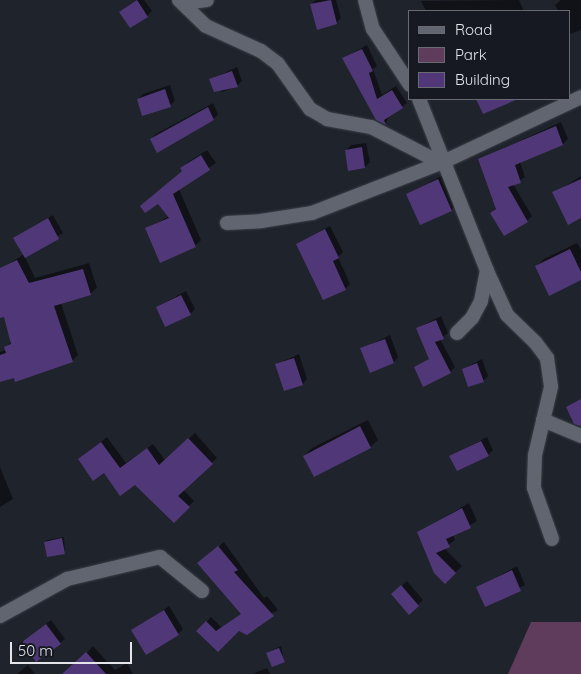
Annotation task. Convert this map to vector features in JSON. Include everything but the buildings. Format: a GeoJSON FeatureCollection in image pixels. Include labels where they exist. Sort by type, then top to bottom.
{"type":"FeatureCollection","features":[{"type":"Feature","properties":{"kind":"street"},"geometry":{"type":"LineString","coordinates":[[181,1],[208,0]]}},
{"type":"Feature","properties":{"kind":"street"},"geometry":{"type":"LineString","coordinates":[[365,0],[373,29],[408,82]]}},
{"type":"Feature","properties":{"kind":"street"},"geometry":{"type":"LineString","coordinates":[[181,1],[206,26],[261,51],[278,64],[310,109],[327,119],[371,127],[441,163]]}},
{"type":"Feature","properties":{"kind":"street"},"geometry":{"type":"LineString","coordinates":[[227,223],[261,221],[312,213],[441,163],[581,97]]}},
{"type":"Feature","properties":{"kind":"street"},"geometry":{"type":"LineString","coordinates":[[419,100],[430,123],[441,163],[508,315],[536,342],[547,358],[551,387],[535,455],[534,488],[552,539]]}},
{"type":"Feature","properties":{"kind":"street"},"geometry":{"type":"LineString","coordinates":[[457,333],[472,318],[481,302],[487,271]]}},
{"type":"Feature","properties":{"kind":"street"},"geometry":{"type":"LineString","coordinates":[[543,420],[581,436]]}},
{"type":"Feature","properties":{"kind":"street"},"geometry":{"type":"LineString","coordinates":[[0,616],[67,579],[160,557],[202,591]]}},
{"type":"Feature","properties":{"kind":"green space"},"geometry":{"type":"Polygon","coordinates":[[[531,622],[581,622],[581,674],[508,674],[531,622]]]}}]}
